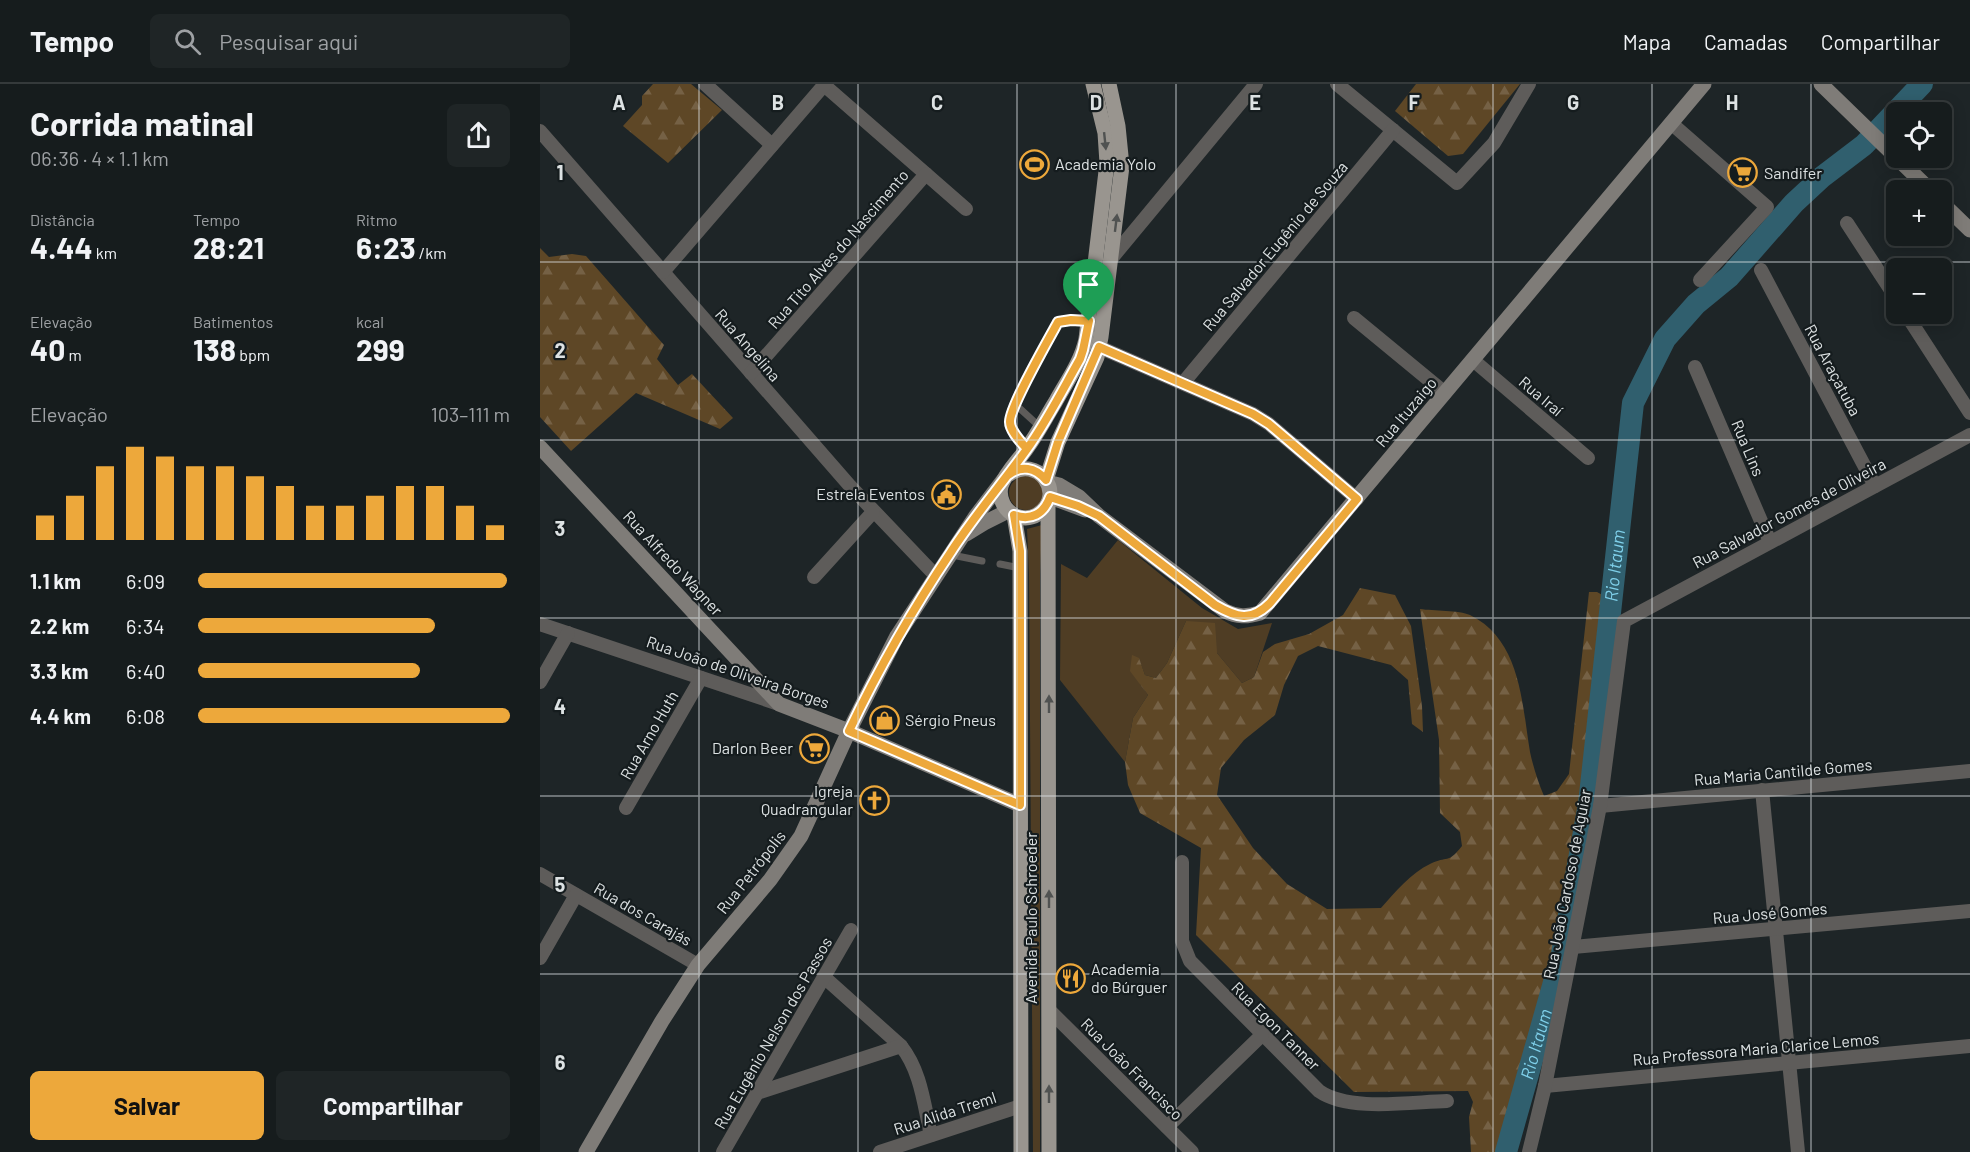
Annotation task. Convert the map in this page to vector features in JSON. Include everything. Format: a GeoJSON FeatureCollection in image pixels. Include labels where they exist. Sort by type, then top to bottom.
{"type":"FeatureCollection","features":[{"type":"Feature","properties":{"kind":"main road","name":"Rua Petrópolis"},"geometry":{"type":"LineString","coordinates":[[1006,477],[1027,449],[1080,359],[1083,350],[1089,321],[1107,163],[1104,133],[1093,84]]}},
{"type":"Feature","properties":{"kind":"main road"},"geometry":{"type":"LineString","coordinates":[[1048,490],[1035,470],[1028,468],[1014,471],[1006,477],[1001,485],[1001,500],[1011,513],[1020,517],[1034,516],[1044,509],[1048,490],[1058,442],[1099,347],[1122,165],[1118,126],[1109,84]]}},
{"type":"Feature","properties":{"kind":"main road","name":"Avenida Paulo Schroeder"},"geometry":{"type":"LineString","coordinates":[[1048,490],[1049,1152]]}},
{"type":"Feature","properties":{"kind":"main road","name":"Avenida Paulo Schroeder"},"geometry":{"type":"LineString","coordinates":[[1011,513],[1020,542],[1020,1152]]}},
{"type":"Feature","properties":{"kind":"street"},"geometry":{"type":"LineString","coordinates":[[705,84],[772,146]]}},
{"type":"Feature","properties":{"kind":"street"},"geometry":{"type":"LineString","coordinates":[[663,272],[824,84],[966,209]]}},
{"type":"Feature","properties":{"kind":"street"},"geometry":{"type":"LineString","coordinates":[[1111,259],[1256,84]]}},
{"type":"Feature","properties":{"kind":"street"},"geometry":{"type":"LineString","coordinates":[[1337,84],[1457,183],[1494,142],[1529,84]]}},
{"type":"Feature","properties":{"kind":"street","name":"Rua Ituzaigo"},"geometry":{"type":"LineString","coordinates":[[1048,490],[1099,516],[1215,605],[1232,614],[1250,616],[1260,613],[1704,84]]}},
{"type":"Feature","properties":{"kind":"street"},"geometry":{"type":"LineString","coordinates":[[1821,84],[1920,180]]}},
{"type":"Feature","properties":{"kind":"street"},"geometry":{"type":"LineString","coordinates":[[1671,123],[1767,207],[1700,280]]}},
{"type":"Feature","properties":{"kind":"street","name":"Rua Salvador Eugênio de Souza"},"geometry":{"type":"LineString","coordinates":[[1183,383],[1394,130]]}},
{"type":"Feature","properties":{"kind":"street","name":"Rua Angelina"},"geometry":{"type":"LineString","coordinates":[[540,131],[873,512],[936,576]]}},
{"type":"Feature","properties":{"kind":"street","name":"Rua Tito Alves do Nascimento"},"geometry":{"type":"LineString","coordinates":[[751,373],[926,174]]}},
{"type":"Feature","properties":{"kind":"street"},"geometry":{"type":"LineString","coordinates":[[1952,213],[1970,230]]}},
{"type":"Feature","properties":{"kind":"street"},"geometry":{"type":"LineString","coordinates":[[1847,223],[1886,283]]}},
{"type":"Feature","properties":{"kind":"street","name":"Rua Araçatuba"},"geometry":{"type":"LineString","coordinates":[[1761,270],[1875,486]]}},
{"type":"Feature","properties":{"kind":"street"},"geometry":{"type":"LineString","coordinates":[[1354,318],[1445,393]]}},
{"type":"Feature","properties":{"kind":"street"},"geometry":{"type":"LineString","coordinates":[[1912,324],[1970,413]]}},
{"type":"Feature","properties":{"kind":"street"},"geometry":{"type":"LineString","coordinates":[[1099,347],[1237,406],[1269,424],[1357,499]]}},
{"type":"Feature","properties":{"kind":"street","name":"Rua Iraí"},"geometry":{"type":"LineString","coordinates":[[1473,360],[1588,458]]}},
{"type":"Feature","properties":{"kind":"street","name":"Rua Lins"},"geometry":{"type":"LineString","coordinates":[[1695,367],[1770,542]]}},
{"type":"Feature","properties":{"kind":"street","name":"Rua Salvador Gomes de Oliveira"},"geometry":{"type":"LineString","coordinates":[[1624,621],[1970,435]]}},
{"type":"Feature","properties":{"kind":"street","name":"Rua Alfredo Wagner"},"geometry":{"type":"LineString","coordinates":[[540,447],[779,704]]}},
{"type":"Feature","properties":{"kind":"street","name":"Rua Petrópolis"},"geometry":{"type":"LineString","coordinates":[[586,1152],[662,1021],[699,965],[770,880],[801,836],[849,731],[893,643],[949,554],[1006,477]]}},
{"type":"Feature","properties":{"kind":"street"},"geometry":{"type":"LineString","coordinates":[[814,577],[873,512]]}},
{"type":"Feature","properties":{"kind":"street","name":"Rua Petrópolis"},"geometry":{"type":"LineString","coordinates":[[959,540],[984,523],[1011,513]]}},
{"type":"Feature","properties":{"kind":"street","name":"Rua João Cardoso de Aguiar"},"geometry":{"type":"LineString","coordinates":[[1529,1152],[1545,1086],[1600,806],[1624,621]]}},
{"type":"Feature","properties":{"kind":"street","name":"Rua João de Oliveira Borges"},"geometry":{"type":"LineString","coordinates":[[540,624],[779,704],[849,731],[1020,805]]}},
{"type":"Feature","properties":{"kind":"street"},"geometry":{"type":"LineString","coordinates":[[540,682],[568,633]]}},
{"type":"Feature","properties":{"kind":"street","name":"Rua Arno Huth"},"geometry":{"type":"LineString","coordinates":[[626,808],[701,678]]}},
{"type":"Feature","properties":{"kind":"street","name":"Rua Maria Cantilde Gomes"},"geometry":{"type":"LineString","coordinates":[[1600,806],[1970,771]]}},
{"type":"Feature","properties":{"kind":"street"},"geometry":{"type":"LineString","coordinates":[[1762,790],[1798,1152]]}},
{"type":"Feature","properties":{"kind":"street","name":"Rua Egon Tanner"},"geometry":{"type":"LineString","coordinates":[[1182,862],[1182,941],[1190,962],[1318,1091],[1329,1098],[1356,1104],[1447,1101]]}},
{"type":"Feature","properties":{"kind":"street","name":"Rua dos Carajás"},"geometry":{"type":"LineString","coordinates":[[540,874],[699,965]]}},
{"type":"Feature","properties":{"kind":"street"},"geometry":{"type":"LineString","coordinates":[[540,958],[576,895]]}},
{"type":"Feature","properties":{"kind":"street","name":"Rua José Gomes"},"geometry":{"type":"LineString","coordinates":[[1573,948],[1970,911]]}},
{"type":"Feature","properties":{"kind":"street","name":"Rua Eugênio Nelson dos Passos"},"geometry":{"type":"LineString","coordinates":[[723,1152],[851,930]]}},
{"type":"Feature","properties":{"kind":"street"},"geometry":{"type":"LineString","coordinates":[[824,977],[901,1046],[909,1056],[916,1071],[931,1135]]}},
{"type":"Feature","properties":{"kind":"street","name":"Rua João Francisco"},"geometry":{"type":"LineString","coordinates":[[1049,1010],[1192,1152]]}},
{"type":"Feature","properties":{"kind":"street"},"geometry":{"type":"LineString","coordinates":[[1167,1127],[1262,1035]]}},
{"type":"Feature","properties":{"kind":"street"},"geometry":{"type":"LineString","coordinates":[[757,1094],[901,1046]]}},
{"type":"Feature","properties":{"kind":"street","name":"Rua Professora Maria Clarice Lemos"},"geometry":{"type":"LineString","coordinates":[[1545,1086],[1970,1046]]}},
{"type":"Feature","properties":{"kind":"street","name":"Rua Alida Treml"},"geometry":{"type":"LineString","coordinates":[[880,1152],[1020,1106]]}},
{"type":"Feature","properties":{"kind":"lane"},"geometry":{"type":"LineString","coordinates":[[1027,449],[1010,425],[1015,404],[1058,322],[1089,321]]}},
{"type":"Feature","properties":{"kind":"lane"},"geometry":{"type":"LineString","coordinates":[[1015,404],[1040,427]]}},
{"type":"Feature","properties":{"kind":"lane"},"geometry":{"type":"LineString","coordinates":[[949,554],[982,561]]}},
{"type":"Feature","properties":{"kind":"lane"},"geometry":{"type":"LineString","coordinates":[[1000,564],[1020,568]]}},
{"type":"Feature","properties":{"kind":"shaded area"},"geometry":{"type":"Polygon","coordinates":[[[1026,476],[1038,481],[1043,493],[1038,505],[1026,510],[1014,505],[1009,493],[1014,481],[1026,476]]]}},
{"type":"Feature","properties":{"kind":"shaded area"},"geometry":{"type":"Polygon","coordinates":[[[1042,525],[1040,575],[1040,1152],[1033,1152],[1027,529],[1042,525]]]}},
{"type":"Feature","properties":{"kind":"shaded area"},"geometry":{"type":"Polygon","coordinates":[[[1118,540],[1202,608],[1238,629],[1272,623],[1254,677],[1242,683],[1186,621],[1167,663],[1156,678],[1145,675],[1139,659],[1140,684],[1148,695],[1133,718],[1125,762],[1060,680],[1061,564],[1087,578],[1118,540]]]}},
{"type":"Feature","properties":{"kind":"green space"},"geometry":{"type":"Polygon","coordinates":[[[653,84],[691,84],[722,110],[668,163],[623,126],[642,105],[642,96],[653,84]]]}},
{"type":"Feature","properties":{"kind":"green space"},"geometry":{"type":"Polygon","coordinates":[[[1416,84],[1520,84],[1463,154],[1448,156],[1395,111],[1416,84]]]}},
{"type":"Feature","properties":{"kind":"green space"},"geometry":{"type":"Polygon","coordinates":[[[540,248],[549,257],[572,254],[586,256],[664,345],[657,359],[678,385],[692,374],[733,418],[720,429],[636,393],[571,451],[540,417],[540,248]]]}},
{"type":"Feature","properties":{"kind":"green space"},"geometry":{"type":"Polygon","coordinates":[[[1360,588],[1395,595],[1411,626],[1422,706],[1423,732],[1412,724],[1408,680],[1391,665],[1318,646],[1298,656],[1284,685],[1275,715],[1244,740],[1221,768],[1217,795],[1253,848],[1287,884],[1327,909],[1381,908],[1416,872],[1436,861],[1450,858],[1462,846],[1460,832],[1440,813],[1439,740],[1420,609],[1465,613],[1487,626],[1500,640],[1516,675],[1531,757],[1544,796],[1557,791],[1569,774],[1589,592],[1597,592],[1606,597],[1585,802],[1540,1017],[1499,1152],[1471,1152],[1469,1117],[1473,1102],[1468,1091],[1354,1092],[1196,935],[1201,848],[1140,813],[1128,785],[1125,762],[1133,718],[1148,695],[1130,671],[1132,655],[1139,658],[1145,675],[1156,678],[1167,663],[1186,621],[1215,623],[1217,653],[1242,683],[1254,677],[1263,652],[1275,644],[1309,634],[1343,615],[1360,588]]]}},
{"type":"Feature","properties":{"kind":"waterway","name":"Rio Itaum"},"geometry":{"type":"LineString","coordinates":[[1506,1152],[1562,954],[1589,804],[1633,403],[1665,339],[1696,304],[1729,277],[1794,203],[1822,177],[1864,145],[1922,84]]}},
{"type":"Feature","properties":{"kind":"place","name":"Academia Yolo"},"geometry":{"type":"Point","coordinates":[1034,164]}},
{"type":"Feature","properties":{"kind":"place","name":"Sandifer"},"geometry":{"type":"Point","coordinates":[1743,173]}},
{"type":"Feature","properties":{"kind":"place","name":"Estrela Eventos"},"geometry":{"type":"Point","coordinates":[946,494]}},
{"type":"Feature","properties":{"kind":"place","name":"Sérgio Pneus"},"geometry":{"type":"Point","coordinates":[884,720]}},
{"type":"Feature","properties":{"kind":"place","name":"Darlon Beer"},"geometry":{"type":"Point","coordinates":[814,748]}},
{"type":"Feature","properties":{"kind":"place","name":"Igreja Quadrangular"},"geometry":{"type":"Point","coordinates":[874,800]}},
{"type":"Feature","properties":{"kind":"place","name":"Academia do Búrguer"},"geometry":{"type":"Point","coordinates":[1070,978]}},
{"type":"Feature","properties":{"kind":"route"},"geometry":{"type":"LineString","coordinates":[[1089,321],[1058,322],[1015,404],[1010,425],[1027,449],[1008,475],[1021,468],[1028,468],[1042,474],[1046,480],[1058,442],[1097,357],[1099,347],[1253,414],[1269,424],[1357,499],[1270,603],[1260,613],[1250,616],[1232,614],[1215,605],[1099,516],[1078,506],[1050,497],[1044,509],[1034,516],[1027,518],[1014,515],[1020,542],[1020,805],[849,731],[897,636],[949,554],[1008,475],[1027,449],[1036,435],[1080,359],[1089,321]]}}]}
